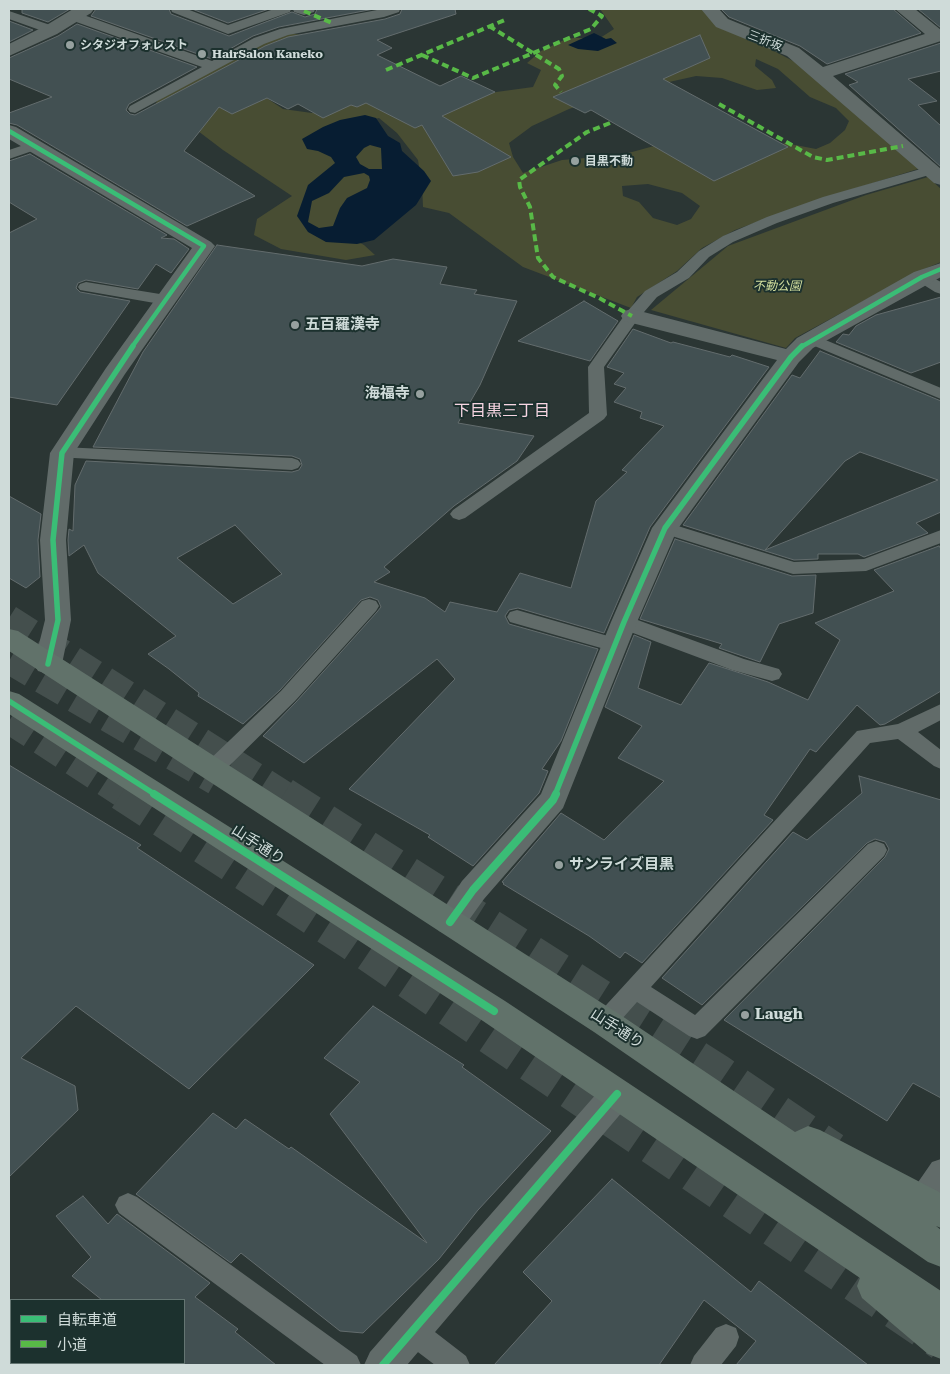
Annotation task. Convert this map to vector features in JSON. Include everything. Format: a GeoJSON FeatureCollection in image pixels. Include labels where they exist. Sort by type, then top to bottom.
{"type":"FeatureCollection","features":[{"type":"Feature","properties":{"kind":"main road","name":"山手通り"},"geometry":{"type":"LineString","coordinates":[[9,638],[700,1084],[941,1250]]}},
{"type":"Feature","properties":{"kind":"main road","name":"山手通り"},"geometry":{"type":"LineString","coordinates":[[9,701],[494,1011],[941,1312]]}},
{"type":"Feature","properties":{"kind":"main road"},"geometry":{"type":"LineString","coordinates":[[700,1084],[931,1206]]}},
{"type":"Feature","properties":{"kind":"main road"},"geometry":{"type":"LineString","coordinates":[[765,1194],[941,1341]]}},
{"type":"Feature","properties":{"kind":"street","name":"三折坂"},"geometry":{"type":"LineString","coordinates":[[710,9],[713,15],[722,23],[793,52],[938,172]]}},
{"type":"Feature","properties":{"kind":"street"},"geometry":{"type":"LineString","coordinates":[[904,9],[940,35]]}},
{"type":"Feature","properties":{"kind":"street"},"geometry":{"type":"LineString","coordinates":[[9,51],[51,30],[79,12]]}},
{"type":"Feature","properties":{"kind":"street"},"geometry":{"type":"LineString","coordinates":[[821,74],[940,35]]}},
{"type":"Feature","properties":{"kind":"street"},"geometry":{"type":"LineString","coordinates":[[9,131],[204,246],[114,373],[62,453],[53,540],[58,620],[48,664]]}},
{"type":"Feature","properties":{"kind":"street"},"geometry":{"type":"LineString","coordinates":[[450,922],[473,890],[553,800],[665,528],[791,357],[811,339],[935,278]]}},
{"type":"Feature","properties":{"kind":"street"},"geometry":{"type":"LineString","coordinates":[[632,316],[791,357]]}},
{"type":"Feature","properties":{"kind":"street"},"geometry":{"type":"LineString","coordinates":[[383,1365],[617,1094]]}},
{"type":"Feature","properties":{"kind":"lane"},"geometry":{"type":"LineString","coordinates":[[177,9],[228,30],[284,9]]}},
{"type":"Feature","properties":{"kind":"lane"},"geometry":{"type":"LineString","coordinates":[[299,9],[304,11],[309,9]]}},
{"type":"Feature","properties":{"kind":"lane"},"geometry":{"type":"LineString","coordinates":[[135,109],[258,41],[285,32],[380,14],[394,9]]}},
{"type":"Feature","properties":{"kind":"lane"},"geometry":{"type":"LineString","coordinates":[[79,12],[212,66]]}},
{"type":"Feature","properties":{"kind":"lane"},"geometry":{"type":"LineString","coordinates":[[9,16],[51,30]]}},
{"type":"Feature","properties":{"kind":"lane"},"geometry":{"type":"LineString","coordinates":[[9,154],[33,146]]}},
{"type":"Feature","properties":{"kind":"lane"},"geometry":{"type":"LineString","coordinates":[[460,514],[598,415],[596,368],[632,316],[651,294],[683,275],[704,254],[728,239],[772,220],[828,200],[938,172]]}},
{"type":"Feature","properties":{"kind":"lane"},"geometry":{"type":"LineString","coordinates":[[86,287],[166,300]]}},
{"type":"Feature","properties":{"kind":"lane"},"geometry":{"type":"LineString","coordinates":[[811,339],[941,394]]}},
{"type":"Feature","properties":{"kind":"lane"},"geometry":{"type":"LineString","coordinates":[[62,453],[292,464]]}},
{"type":"Feature","properties":{"kind":"lane"},"geometry":{"type":"LineString","coordinates":[[665,528],[793,568],[866,565],[941,536]]}},
{"type":"Feature","properties":{"kind":"lane"},"geometry":{"type":"LineString","coordinates":[[213,769],[288,696],[368,606]]}},
{"type":"Feature","properties":{"kind":"lane"},"geometry":{"type":"LineString","coordinates":[[517,616],[620,634],[772,674]]}},
{"type":"Feature","properties":{"kind":"lane"},"geometry":{"type":"LineString","coordinates":[[605,1022],[864,736],[902,732],[941,711]]}},
{"type":"Feature","properties":{"kind":"lane"},"geometry":{"type":"LineString","coordinates":[[902,732],[941,760]]}},
{"type":"Feature","properties":{"kind":"lane"},"geometry":{"type":"LineString","coordinates":[[636,989],[696,1029],[876,850]]}},
{"type":"Feature","properties":{"kind":"lane"},"geometry":{"type":"LineString","coordinates":[[931,1206],[941,1170]]}},
{"type":"Feature","properties":{"kind":"lane"},"geometry":{"type":"LineString","coordinates":[[128,1205],[347,1365]]}},
{"type":"Feature","properties":{"kind":"lane"},"geometry":{"type":"LineString","coordinates":[[412,1331],[456,1365]]}},
{"type":"Feature","properties":{"kind":"lane"},"geometry":{"type":"LineString","coordinates":[[704,1365],[726,1337]]}},
{"type":"Feature","properties":{"kind":"green space","name":"目黒不動"},"geometry":{"type":"Polygon","coordinates":[[[600,9],[706,9],[713,19],[814,72],[921,168],[806,204],[735,230],[702,248],[677,271],[637,297],[631,308],[523,267],[449,213],[423,207],[418,160],[397,133],[379,118],[362,122],[396,151],[347,236],[364,245],[375,255],[346,260],[281,249],[254,235],[257,219],[292,196],[198,131],[152,112],[157,101],[189,81],[259,45],[287,33],[317,37],[265,97],[283,109],[312,113],[348,106],[370,96],[416,120],[444,115],[489,93],[533,87],[541,70],[527,63],[541,51],[564,40],[573,38],[600,38],[614,29],[600,9]],[[756,59],[755,66],[772,80],[776,88],[757,90],[722,78],[696,76],[669,82],[635,86],[569,109],[532,126],[509,143],[513,157],[523,173],[562,160],[621,155],[654,146],[749,158],[785,143],[816,149],[830,143],[845,130],[849,121],[836,108],[810,97],[778,69],[756,59]],[[648,184],[622,186],[623,196],[639,202],[653,218],[677,225],[691,219],[700,206],[682,193],[648,184]]]}},
{"type":"Feature","properties":{"kind":"green space","name":"不動公園"},"geometry":{"type":"Polygon","coordinates":[[[928,177],[941,189],[941,262],[917,272],[795,338],[786,348],[651,310],[728,246],[866,195],[928,177]]]}},
{"type":"Feature","properties":{"kind":"water"},"geometry":{"type":"Polygon","coordinates":[[[594,33],[606,39],[611,38],[617,43],[598,51],[578,49],[568,45],[594,33]]]}},
{"type":"Feature","properties":{"kind":"water"},"geometry":{"type":"Polygon","coordinates":[[[365,115],[376,118],[388,136],[400,143],[402,151],[424,171],[431,181],[416,205],[374,240],[357,244],[326,242],[308,232],[297,216],[308,185],[335,163],[331,157],[318,151],[307,149],[302,139],[340,120],[365,115]],[[370,145],[364,148],[356,157],[360,164],[369,169],[382,169],[381,148],[370,145]],[[364,173],[344,177],[329,193],[312,201],[308,222],[319,228],[333,226],[340,208],[347,198],[367,188],[370,180],[369,176],[364,173]]]}},
{"type":"Feature","properties":{"kind":"building"},"geometry":{"type":"Polygon","coordinates":[[[22,9],[70,9],[48,22],[22,13],[22,9]]]}},
{"type":"Feature","properties":{"kind":"building"},"geometry":{"type":"Polygon","coordinates":[[[96,9],[169,9],[171,14],[229,36],[292,12],[305,17],[315,14],[317,9],[374,9],[279,27],[253,36],[212,59],[91,16],[96,9]]]}},
{"type":"Feature","properties":{"kind":"building"},"geometry":{"type":"Polygon","coordinates":[[[192,9],[269,9],[228,23],[192,9]]]}},
{"type":"Feature","properties":{"kind":"building"},"geometry":{"type":"Polygon","coordinates":[[[402,9],[455,9],[456,14],[377,40],[392,48],[377,55],[440,86],[461,76],[495,92],[442,116],[511,157],[478,172],[453,176],[422,125],[415,128],[366,103],[357,107],[351,105],[323,118],[298,104],[288,109],[267,98],[232,114],[219,107],[184,151],[255,196],[187,226],[17,125],[9,123],[9,113],[52,97],[9,79],[9,58],[58,36],[77,24],[197,67],[129,104],[126,110],[130,114],[135,115],[265,46],[288,37],[385,19],[400,14],[402,9]]]}},
{"type":"Feature","properties":{"kind":"building"},"geometry":{"type":"Polygon","coordinates":[[[721,9],[893,9],[921,33],[827,64],[800,46],[729,17],[721,9]]]}},
{"type":"Feature","properties":{"kind":"building"},"geometry":{"type":"Polygon","coordinates":[[[918,9],[941,9],[941,28],[918,9]]]}},
{"type":"Feature","properties":{"kind":"building"},"geometry":{"type":"Polygon","coordinates":[[[9,21],[33,30],[9,42],[9,21]]]}},
{"type":"Feature","properties":{"kind":"building"},"geometry":{"type":"Polygon","coordinates":[[[700,35],[710,58],[663,79],[788,147],[714,181],[591,110],[585,113],[553,97],[700,35]]]}},
{"type":"Feature","properties":{"kind":"building"},"geometry":{"type":"Polygon","coordinates":[[[941,43],[941,71],[908,79],[937,101],[918,105],[941,126],[941,167],[849,85],[858,82],[845,74],[941,43]]]}},
{"type":"Feature","properties":{"kind":"building"},"geometry":{"type":"Polygon","coordinates":[[[30,154],[167,235],[161,238],[174,239],[189,249],[171,273],[156,264],[138,289],[86,280],[78,283],[76,288],[80,292],[130,301],[57,405],[9,397],[9,233],[37,219],[9,202],[9,161],[30,154]]]}},
{"type":"Feature","properties":{"kind":"building"},"geometry":{"type":"Polygon","coordinates":[[[217,245],[362,266],[393,259],[447,267],[440,284],[477,290],[474,294],[517,301],[480,385],[458,423],[534,436],[517,461],[454,506],[384,567],[390,572],[374,582],[425,598],[445,612],[450,602],[497,612],[520,573],[571,588],[596,501],[627,472],[622,470],[664,426],[640,418],[642,412],[614,402],[626,388],[614,384],[624,373],[607,367],[633,329],[671,343],[730,357],[732,355],[769,367],[650,527],[604,633],[518,608],[509,610],[505,616],[509,624],[598,649],[561,741],[542,769],[548,771],[539,793],[473,866],[428,837],[430,835],[349,789],[455,679],[437,659],[304,763],[263,736],[377,612],[381,607],[378,600],[370,597],[361,600],[280,690],[243,724],[198,696],[199,693],[148,654],[176,636],[98,573],[84,545],[69,556],[68,540],[69,529],[73,531],[75,485],[86,461],[292,472],[299,470],[302,465],[300,459],[292,456],[93,447],[143,352],[217,245]],[[235,525],[177,558],[233,604],[282,574],[235,525]]]}},
{"type":"Feature","properties":{"kind":"building"},"geometry":{"type":"Polygon","coordinates":[[[941,297],[941,362],[911,373],[836,342],[843,334],[849,335],[856,326],[876,315],[941,297]]]}},
{"type":"Feature","properties":{"kind":"building"},"geometry":{"type":"Polygon","coordinates":[[[584,301],[618,321],[590,361],[518,341],[584,301]]]}},
{"type":"Feature","properties":{"kind":"building"},"geometry":{"type":"Polygon","coordinates":[[[820,351],[941,401],[941,512],[916,523],[928,533],[864,557],[858,554],[818,554],[818,559],[794,560],[683,525],[792,375],[800,378],[820,351]],[[860,452],[845,461],[765,550],[938,480],[860,452]]]}},
{"type":"Feature","properties":{"kind":"building"},"geometry":{"type":"Polygon","coordinates":[[[9,496],[41,514],[38,540],[40,577],[26,588],[9,578],[9,496]]]}},
{"type":"Feature","properties":{"kind":"building"},"geometry":{"type":"Polygon","coordinates":[[[675,539],[792,576],[816,575],[813,613],[779,624],[760,662],[719,648],[722,644],[640,619],[675,539]]]}},
{"type":"Feature","properties":{"kind":"building"},"geometry":{"type":"Polygon","coordinates":[[[939,546],[941,549],[941,691],[885,724],[880,725],[857,705],[816,752],[810,749],[764,815],[773,820],[642,963],[625,952],[620,958],[589,936],[503,884],[502,882],[561,813],[604,840],[664,781],[618,758],[642,726],[605,707],[634,635],[651,642],[638,688],[681,705],[709,663],[768,682],[808,700],[840,640],[815,623],[894,591],[874,570],[939,546]]]}},
{"type":"Feature","properties":{"kind":"building"},"geometry":{"type":"Polygon","coordinates":[[[9,765],[141,845],[137,848],[314,965],[189,1089],[76,1006],[21,1058],[75,1086],[78,1110],[9,1177],[9,765]]]}},
{"type":"Feature","properties":{"kind":"building"},"geometry":{"type":"Polygon","coordinates":[[[859,776],[941,800],[941,1098],[913,1083],[887,1121],[724,1020],[885,857],[889,849],[885,842],[875,839],[867,843],[702,1005],[662,978],[793,832],[807,840],[862,793],[859,776]]]}},
{"type":"Feature","properties":{"kind":"building"},"geometry":{"type":"Polygon","coordinates":[[[373,1006],[464,1065],[462,1067],[551,1131],[478,1210],[439,1259],[363,1333],[340,1331],[241,1253],[231,1263],[136,1194],[213,1113],[236,1129],[245,1119],[289,1149],[291,1147],[427,1243],[330,1114],[360,1082],[324,1058],[373,1006]]]}},
{"type":"Feature","properties":{"kind":"building"},"geometry":{"type":"Polygon","coordinates":[[[612,1179],[751,1292],[759,1281],[868,1365],[736,1365],[756,1341],[704,1300],[659,1365],[494,1365],[552,1301],[523,1272],[612,1179]]]}},
{"type":"Feature","properties":{"kind":"building"},"geometry":{"type":"Polygon","coordinates":[[[83,1196],[108,1224],[117,1214],[210,1283],[195,1297],[238,1329],[235,1332],[276,1365],[184,1365],[185,1299],[101,1299],[72,1276],[91,1257],[56,1216],[83,1196]]]}},
{"type":"Feature","properties":{"kind":"tunnel"},"geometry":{"type":"LineString","coordinates":[[9,618],[286,795]]}},
{"type":"Feature","properties":{"kind":"tunnel"},"geometry":{"type":"LineString","coordinates":[[9,661],[215,782]]}},
{"type":"Feature","properties":{"kind":"tunnel"},"geometry":{"type":"LineString","coordinates":[[9,721],[123,795]]}},
{"type":"Feature","properties":{"kind":"tunnel"},"geometry":{"type":"LineString","coordinates":[[121,794],[347,941],[941,1344]]}},
{"type":"Feature","properties":{"kind":"tunnel"},"geometry":{"type":"LineString","coordinates":[[284,794],[719,1071],[834,1149]]}},
{"type":"Feature","properties":{"kind":"marked path"},"geometry":{"type":"LineString","coordinates":[[422,55],[473,78],[591,29],[602,16],[589,9]]}},
{"type":"Feature","properties":{"kind":"marked path"},"geometry":{"type":"LineString","coordinates":[[304,11],[332,23]]}},
{"type":"Feature","properties":{"kind":"marked path"},"geometry":{"type":"LineString","coordinates":[[386,70],[507,19]]}},
{"type":"Feature","properties":{"kind":"marked path"},"geometry":{"type":"LineString","coordinates":[[489,26],[559,69],[562,76],[555,85],[561,92]]}},
{"type":"Feature","properties":{"kind":"marked path"},"geometry":{"type":"LineString","coordinates":[[719,104],[813,157],[827,160],[903,146]]}},
{"type":"Feature","properties":{"kind":"marked path"},"geometry":{"type":"LineString","coordinates":[[610,123],[587,132],[519,180],[520,187],[530,207],[538,258],[553,277],[599,298],[632,316]]}},
{"type":"Feature","properties":{"kind":"cycle path"},"geometry":{"type":"LineString","coordinates":[[9,131],[204,246],[114,373],[62,453],[53,540],[58,620],[48,664]]}},
{"type":"Feature","properties":{"kind":"cycle path"},"geometry":{"type":"LineString","coordinates":[[450,922],[473,890],[553,800],[624,622],[665,528],[791,357],[805,343],[922,277],[941,269]]}},
{"type":"Feature","properties":{"kind":"cycle path"},"geometry":{"type":"LineString","coordinates":[[9,701],[494,1011]]}},
{"type":"Feature","properties":{"kind":"cycle path"},"geometry":{"type":"LineString","coordinates":[[383,1365],[617,1094]]}},
{"type":"Feature","properties":{"kind":"place","name":"シタジオフォレスト"},"geometry":{"type":"Point","coordinates":[70,45]}},
{"type":"Feature","properties":{"kind":"place","name":"HairSalon Kaneko"},"geometry":{"type":"Point","coordinates":[202,54]}},
{"type":"Feature","properties":{"kind":"place","name":"目黒不動"},"geometry":{"type":"Point","coordinates":[575,161]}},
{"type":"Feature","properties":{"kind":"place","name":"五百羅漢寺"},"geometry":{"type":"Point","coordinates":[295,325]}},
{"type":"Feature","properties":{"kind":"place","name":"海福寺"},"geometry":{"type":"Point","coordinates":[420,394]}},
{"type":"Feature","properties":{"kind":"place","name":"サンライズ目黒"},"geometry":{"type":"Point","coordinates":[559,865]}},
{"type":"Feature","properties":{"kind":"place","name":"Laugh"},"geometry":{"type":"Point","coordinates":[745,1015]}},
{"type":"Feature","properties":{"kind":"district","name":"下目黒三丁目"},"geometry":{"type":"Point","coordinates":[502,411]}}]}
